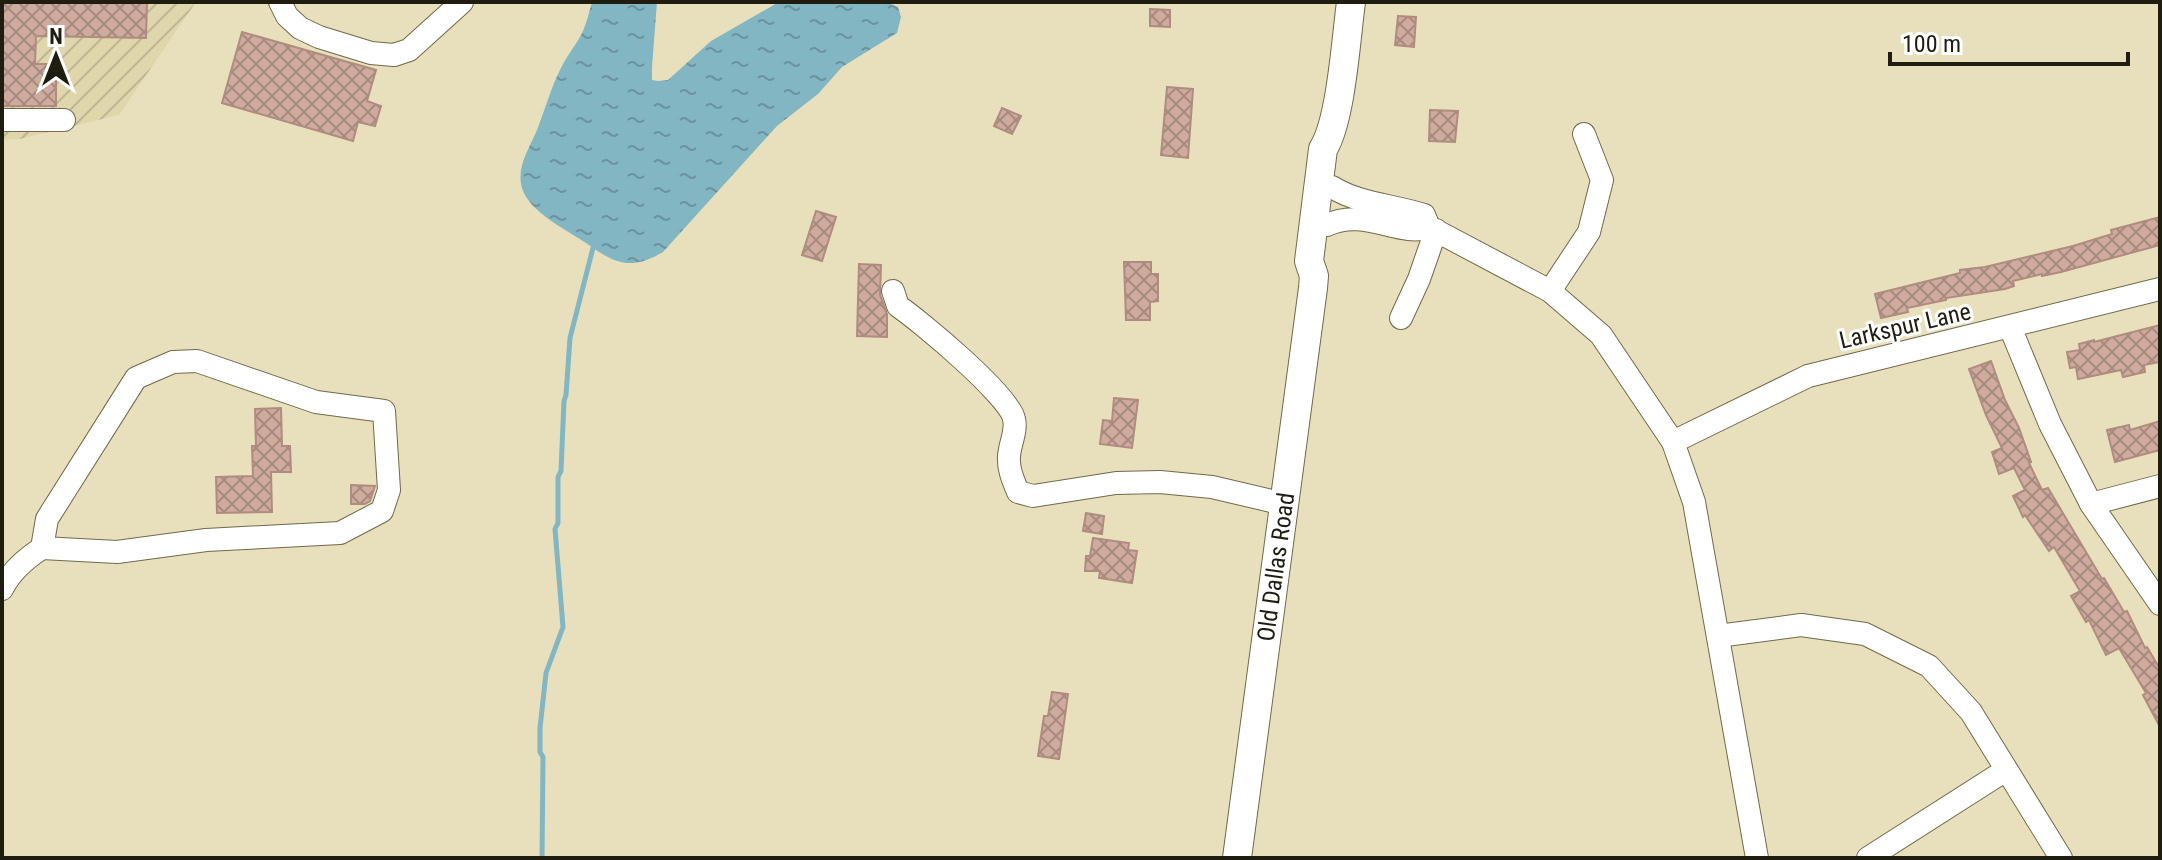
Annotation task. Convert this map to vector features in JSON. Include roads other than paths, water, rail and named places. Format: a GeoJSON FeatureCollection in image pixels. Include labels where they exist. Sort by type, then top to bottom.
{"type":"FeatureCollection","features":[{"type":"Feature","properties":{"kind":"main road","name":"Old Dallas Road"},"geometry":{"type":"LineString","coordinates":[[1314,276],[1309,261],[1323,149],[1330,138],[1351,2]]}},
{"type":"Feature","properties":{"kind":"main road","name":"Old Dallas Road"},"geometry":{"type":"LineString","coordinates":[[1237,858],[1314,276],[1321,265],[1332,187],[1336,152],[1330,138]]}},
{"type":"Feature","properties":{"kind":"street"},"geometry":{"type":"LineString","coordinates":[[280,2],[287,16],[309,33],[371,53],[394,55],[409,50],[462,2]]}},
{"type":"Feature","properties":{"kind":"street"},"geometry":{"type":"LineString","coordinates":[[2,120],[64,120]]}},
{"type":"Feature","properties":{"kind":"street"},"geometry":{"type":"LineString","coordinates":[[1550,291],[1589,232],[1602,180],[1584,134]]}},
{"type":"Feature","properties":{"kind":"street"},"geometry":{"type":"LineString","coordinates":[[1332,187],[1346,196],[1424,215],[1432,228],[1550,291],[1601,335],[1673,442],[1694,502],[1757,858]]}},
{"type":"Feature","properties":{"kind":"street"},"geometry":{"type":"LineString","coordinates":[[1327,225],[1340,219],[1361,219],[1419,230],[1432,228]]}},
{"type":"Feature","properties":{"kind":"street"},"geometry":{"type":"LineString","coordinates":[[1401,318],[1419,279],[1432,228]]}},
{"type":"Feature","properties":{"kind":"street","name":"Larkspur Lane"},"geometry":{"type":"LineString","coordinates":[[1673,442],[1808,376],[2160,289]]}},
{"type":"Feature","properties":{"kind":"street"},"geometry":{"type":"LineString","coordinates":[[893,291],[898,306],[980,375],[1014,414],[1009,471],[1018,492],[1033,496],[1116,483],[1160,482],[1212,487],[1284,504]]}},
{"type":"Feature","properties":{"kind":"street"},"geometry":{"type":"LineString","coordinates":[[2010,327],[2050,424],[2091,504],[2160,604]]}},
{"type":"Feature","properties":{"kind":"street"},"geometry":{"type":"LineString","coordinates":[[2,589],[26,558],[42,548],[117,552],[206,540],[340,533],[382,511],[389,490],[384,411],[316,402],[197,361],[173,362],[136,378],[47,519],[42,548]]}},
{"type":"Feature","properties":{"kind":"street"},"geometry":{"type":"LineString","coordinates":[[2091,504],[2160,486]]}},
{"type":"Feature","properties":{"kind":"street"},"geometry":{"type":"LineString","coordinates":[[1718,636],[1801,625],[1865,634],[1929,666],[1971,712],[2061,858]]}},
{"type":"Feature","properties":{"kind":"street"},"geometry":{"type":"LineString","coordinates":[[1868,858],[2006,770]]}},
{"type":"Feature","properties":{"kind":"water"},"geometry":{"type":"Polygon","coordinates":[[[592,2],[657,2],[652,80],[658,81],[668,80],[711,41],[779,2],[886,2],[898,7],[901,17],[897,33],[842,67],[818,94],[777,126],[663,252],[642,262],[632,263],[606,256],[550,220],[532,205],[522,188],[524,158],[563,63],[583,31],[592,2]]]}},
{"type":"Feature","properties":{"kind":"waterway"},"geometry":{"type":"LineString","coordinates":[[542,858],[543,757],[540,752],[540,728],[546,673],[563,627],[555,529],[558,523],[564,401],[570,338],[594,244]]}}]}
